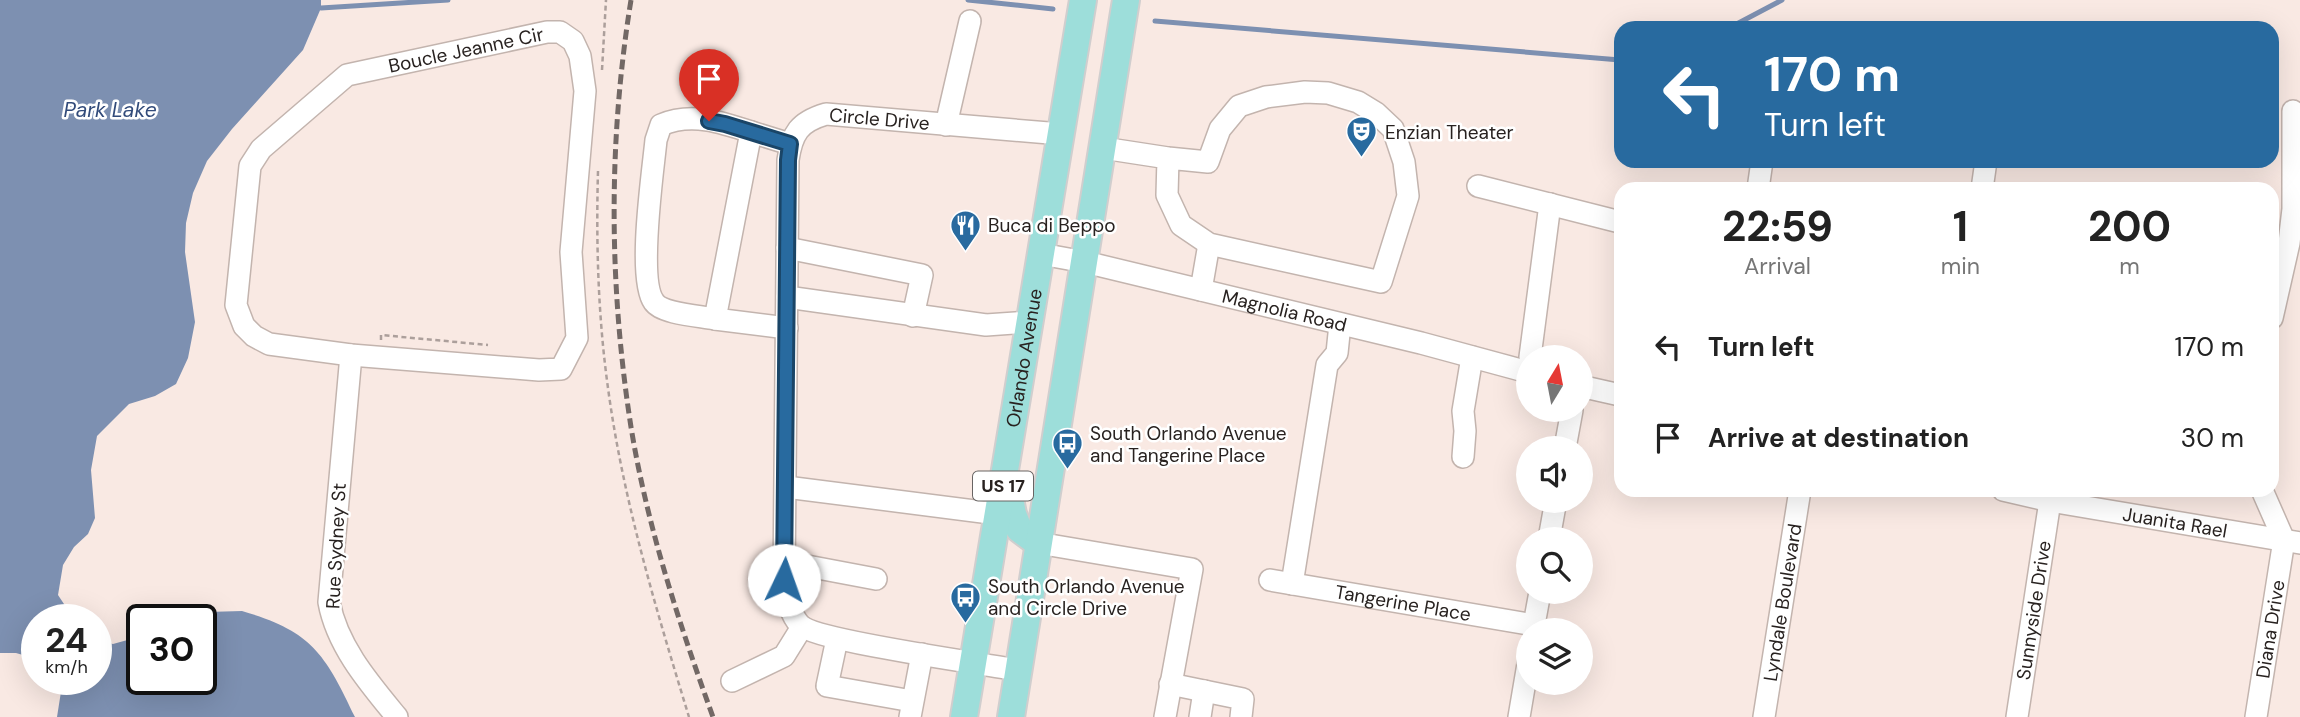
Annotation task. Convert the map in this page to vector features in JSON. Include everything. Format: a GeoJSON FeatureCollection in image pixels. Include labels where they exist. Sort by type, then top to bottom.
{"type":"FeatureCollection","features":[{"type":"Feature","properties":{"kind":"main road","name":"Orlando Avenue"},"geometry":{"type":"LineString","coordinates":[[964,717],[1083,0]]}},
{"type":"Feature","properties":{"kind":"main road","name":"US 17"},"geometry":{"type":"LineString","coordinates":[[1011,717],[1126,0]]}},
{"type":"Feature","properties":{"kind":"main road"},"geometry":{"type":"LineString","coordinates":[[1005,472],[1013,514],[1019,529],[1038,543]]}},
{"type":"Feature","properties":{"kind":"street"},"geometry":{"type":"LineString","coordinates":[[946,125],[970,21]]}},
{"type":"Feature","properties":{"kind":"street","name":"Boucle Jeanne Cir"},"geometry":{"type":"LineString","coordinates":[[547,32],[560,32],[573,41],[580,56],[585,91],[571,252],[577,338],[561,369],[539,370],[351,355],[269,344],[254,336],[244,326],[236,305],[250,166],[261,149],[347,75],[547,32]]}},
{"type":"Feature","properties":{"kind":"street"},"geometry":{"type":"LineString","coordinates":[[1102,148],[1208,162],[1220,129],[1239,106],[1266,97],[1305,92],[1328,93],[1358,103],[1394,128],[1404,162],[1408,196],[1381,282],[1209,244],[1181,225],[1167,195],[1168,158]]}},
{"type":"Feature","properties":{"kind":"street"},"geometry":{"type":"LineString","coordinates":[[2279,287],[2292,220],[2293,111]]}},
{"type":"Feature","properties":{"kind":"street","name":"Circle Drive"},"geometry":{"type":"LineString","coordinates":[[790,144],[796,131],[810,119],[826,114],[1062,134]]}},
{"type":"Feature","properties":{"kind":"street"},"geometry":{"type":"LineString","coordinates":[[787,328],[664,309],[653,301],[646,246],[656,140],[661,125],[674,119],[692,118],[725,124],[790,144],[784,580],[791,611],[802,627],[837,639],[1018,670]]}},
{"type":"Feature","properties":{"kind":"street"},"geometry":{"type":"LineString","coordinates":[[715,319],[751,132]]}},
{"type":"Feature","properties":{"kind":"street"},"geometry":{"type":"LineString","coordinates":[[1478,186],[1614,220]]}},
{"type":"Feature","properties":{"kind":"street"},"geometry":{"type":"LineString","coordinates":[[1532,345],[1550,204]]}},
{"type":"Feature","properties":{"kind":"street"},"geometry":{"type":"LineString","coordinates":[[1201,290],[1209,244]]}},
{"type":"Feature","properties":{"kind":"street"},"geometry":{"type":"LineString","coordinates":[[787,248],[922,275],[914,316]]}},
{"type":"Feature","properties":{"kind":"street","name":"Magnolia Road"},"geometry":{"type":"LineString","coordinates":[[1041,254],[1085,262],[1516,368]]}},
{"type":"Feature","properties":{"kind":"street"},"geometry":{"type":"LineString","coordinates":[[787,297],[986,325],[1030,321]]}},
{"type":"Feature","properties":{"kind":"street"},"geometry":{"type":"LineString","coordinates":[[1292,584],[1327,365],[1337,353],[1340,324]]}},
{"type":"Feature","properties":{"kind":"street","name":"Rue Sydney St"},"geometry":{"type":"LineString","coordinates":[[351,355],[329,602],[333,622],[363,675],[397,717]]}},
{"type":"Feature","properties":{"kind":"street"},"geometry":{"type":"LineString","coordinates":[[1463,457],[1465,430],[1462,411],[1472,357]]}},
{"type":"Feature","properties":{"kind":"street"},"geometry":{"type":"LineString","coordinates":[[1593,389],[1614,394]]}},
{"type":"Feature","properties":{"kind":"street"},"geometry":{"type":"LineString","coordinates":[[786,487],[998,514]]}},
{"type":"Feature","properties":{"kind":"street","name":"Lyndale Boulevard"},"geometry":{"type":"LineString","coordinates":[[1764,717],[1799,497]]}},
{"type":"Feature","properties":{"kind":"street"},"geometry":{"type":"LineString","coordinates":[[2033,497],[2050,501]]}},
{"type":"Feature","properties":{"kind":"street"},"geometry":{"type":"LineString","coordinates":[[2266,497],[2292,542]]}},
{"type":"Feature","properties":{"kind":"street","name":"Juanita Rael"},"geometry":{"type":"LineString","coordinates":[[2050,501],[2292,542]]}},
{"type":"Feature","properties":{"kind":"street","name":"Sunnyside Drive"},"geometry":{"type":"LineString","coordinates":[[2017,717],[2050,501]]}},
{"type":"Feature","properties":{"kind":"street","name":"Diana Drive"},"geometry":{"type":"LineString","coordinates":[[2256,717],[2292,542]]}},
{"type":"Feature","properties":{"kind":"street"},"geometry":{"type":"LineString","coordinates":[[1038,543],[1192,569],[1165,717]]}},
{"type":"Feature","properties":{"kind":"street"},"geometry":{"type":"LineString","coordinates":[[786,562],[876,579]]}},
{"type":"Feature","properties":{"kind":"street","name":"Tangerine Place"},"geometry":{"type":"LineString","coordinates":[[1270,580],[1516,625]]}},
{"type":"Feature","properties":{"kind":"street"},"geometry":{"type":"LineString","coordinates":[[732,681],[784,656],[802,627]]}},
{"type":"Feature","properties":{"kind":"street"},"geometry":{"type":"LineString","coordinates":[[837,639],[827,686],[911,709],[922,654]]}},
{"type":"Feature","properties":{"kind":"street"},"geometry":{"type":"LineString","coordinates":[[1170,684],[1243,699],[1241,717]]}},
{"type":"Feature","properties":{"kind":"street"},"geometry":{"type":"LineString","coordinates":[[1200,717],[1204,691]]}},
{"type":"Feature","properties":{"kind":"street"},"geometry":{"type":"LineString","coordinates":[[1520,717],[1523,695]]}},
{"type":"Feature","properties":{"kind":"path"},"geometry":{"type":"LineString","coordinates":[[602,72],[606,0]]}},
{"type":"Feature","properties":{"kind":"path"},"geometry":{"type":"LineString","coordinates":[[599,167],[600,317],[608,390],[632,514],[657,614],[689,717]]}},
{"type":"Feature","properties":{"kind":"water","name":"Park Lake"},"geometry":{"type":"Polygon","coordinates":[[[0,0],[321,0],[321,8],[303,50],[207,161],[193,193],[186,223],[185,252],[195,322],[188,358],[176,384],[155,396],[129,404],[97,436],[91,470],[95,518],[88,534],[74,547],[63,565],[58,595],[64,604],[21,604],[21,654],[0,653],[0,0]]]}},
{"type":"Feature","properties":{"kind":"water"},"geometry":{"type":"Polygon","coordinates":[[[242,611],[285,627],[301,637],[325,661],[355,717],[57,717],[60,695],[112,695],[112,644],[126,640],[126,695],[217,695],[217,612],[242,611]]]}},
{"type":"Feature","properties":{"kind":"waterway"},"geometry":{"type":"LineString","coordinates":[[321,8],[448,0]]}},
{"type":"Feature","properties":{"kind":"waterway"},"geometry":{"type":"LineString","coordinates":[[968,0],[1053,9]]}},
{"type":"Feature","properties":{"kind":"waterway"},"geometry":{"type":"LineString","coordinates":[[1742,21],[1782,0]]}},
{"type":"Feature","properties":{"kind":"waterway"},"geometry":{"type":"LineString","coordinates":[[1155,21],[1614,59]]}},
{"type":"Feature","properties":{"kind":"railway"},"geometry":{"type":"LineString","coordinates":[[631,0],[623,53],[615,160],[615,267],[624,374],[638,464],[655,537],[676,610],[713,717]]}},
{"type":"Feature","properties":{"kind":"place","name":"Enzian Theater"},"geometry":{"type":"Point","coordinates":[1362,159]}},
{"type":"Feature","properties":{"kind":"place","name":"Buca di Beppo"},"geometry":{"type":"Point","coordinates":[965,252]}},
{"type":"Feature","properties":{"kind":"place","name":"South Orlando Avenue and Tangerine Place"},"geometry":{"type":"Point","coordinates":[1067,471]}},
{"type":"Feature","properties":{"kind":"place","name":"South Orlando Avenue and Circle Drive"},"geometry":{"type":"Point","coordinates":[965,624]}},
{"type":"Feature","properties":{"kind":"route"},"geometry":{"type":"LineString","coordinates":[[709,121],[790,144],[784,580]]}}]}
